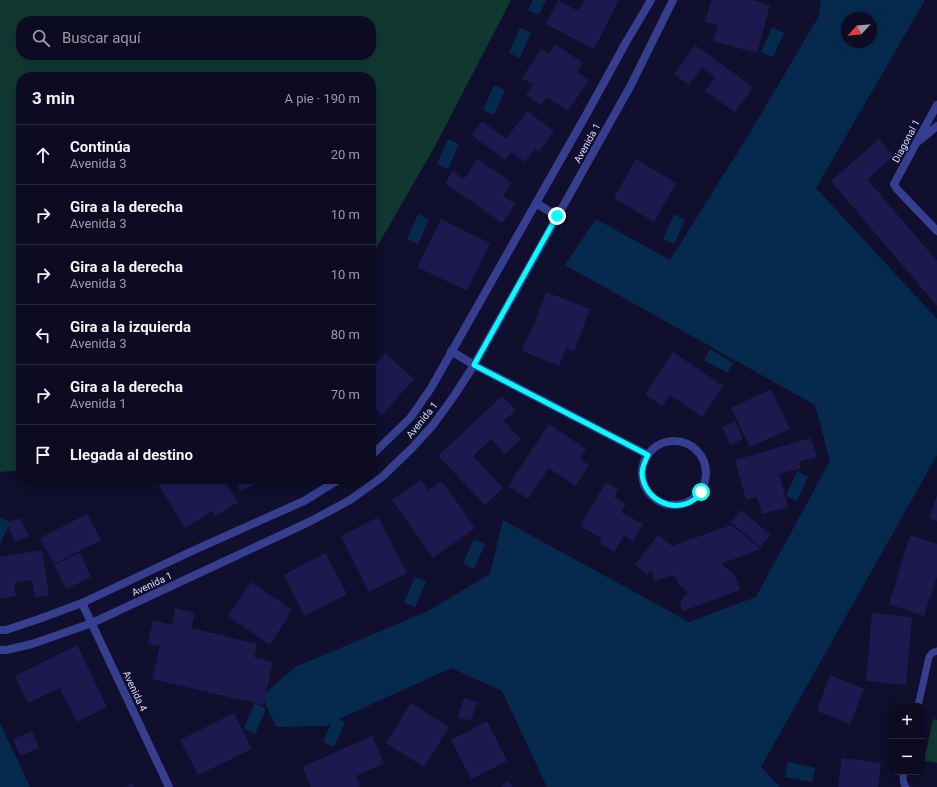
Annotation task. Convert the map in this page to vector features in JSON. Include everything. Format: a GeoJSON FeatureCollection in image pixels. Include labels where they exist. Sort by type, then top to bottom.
{"type":"FeatureCollection","features":[{"type":"Feature","properties":{"kind":"street","name":"Avenida 1"},"geometry":{"type":"LineString","coordinates":[[376,451],[411,417],[430,388],[651,0]]}},
{"type":"Feature","properties":{"kind":"street","name":"Avenida 1"},"geometry":{"type":"LineString","coordinates":[[376,481],[412,448],[433,425],[474,365],[631,85],[673,0]]}},
{"type":"Feature","properties":{"kind":"street","name":"Diagonal 1"},"geometry":{"type":"LineString","coordinates":[[937,105],[894,184],[896,188],[937,231]]}},
{"type":"Feature","properties":{"kind":"street"},"geometry":{"type":"LineString","coordinates":[[915,144],[937,126]]}},
{"type":"Feature","properties":{"kind":"street"},"geometry":{"type":"LineString","coordinates":[[536,203],[557,216]]}},
{"type":"Feature","properties":{"kind":"street"},"geometry":{"type":"LineString","coordinates":[[451,351],[474,365],[648,455]]}},
{"type":"Feature","properties":{"kind":"street"},"geometry":{"type":"LineString","coordinates":[[670,441],[688,444],[702,457],[705,465],[707,474],[701,492],[687,503],[678,506],[660,502],[647,490],[643,482],[642,473],[648,455],[654,448],[670,441]]}},
{"type":"Feature","properties":{"kind":"street","name":"Avenida 1"},"geometry":{"type":"LineString","coordinates":[[0,630],[6,630],[82,603],[304,500],[331,484]]}},
{"type":"Feature","properties":{"kind":"street","name":"Avenida 1"},"geometry":{"type":"LineString","coordinates":[[0,650],[32,644],[92,623],[311,521],[350,500],[372,484]]}},
{"type":"Feature","properties":{"kind":"street","name":"Avenida 4"},"geometry":{"type":"LineString","coordinates":[[82,603],[169,787]]}},
{"type":"Feature","properties":{"kind":"lane"},"geometry":{"type":"LineString","coordinates":[[919,703],[929,657],[932,653],[937,651]]}},
{"type":"Feature","properties":{"kind":"lane"},"geometry":{"type":"LineString","coordinates":[[904,775],[903,784],[906,787]]}},
{"type":"Feature","properties":{"kind":"green space"},"geometry":{"type":"Polygon","coordinates":[[[0,0],[511,0],[434,148],[376,248],[376,72],[16,72],[16,470],[0,472],[0,0]]]}},
{"type":"Feature","properties":{"kind":"green space"},"geometry":{"type":"Polygon","coordinates":[[[933,719],[937,720],[937,763],[925,761],[933,719]]]}},
{"type":"Feature","properties":{"kind":"water"},"geometry":{"type":"Polygon","coordinates":[[[533,0],[546,0],[539,15],[528,10],[533,0]]]}},
{"type":"Feature","properties":{"kind":"water"},"geometry":{"type":"Polygon","coordinates":[[[821,0],[925,0],[816,188],[937,319],[937,455],[761,767],[780,787],[547,787],[502,691],[451,668],[339,719],[345,722],[334,747],[323,742],[331,723],[326,726],[276,727],[262,696],[295,667],[428,611],[490,574],[503,520],[689,622],[756,597],[830,461],[815,405],[565,265],[596,219],[670,260],[748,136],[819,16],[821,0]]]}},
{"type":"Feature","properties":{"kind":"water"},"geometry":{"type":"Polygon","coordinates":[[[772,27],[784,33],[773,57],[761,52],[772,27]]]}},
{"type":"Feature","properties":{"kind":"water"},"geometry":{"type":"Polygon","coordinates":[[[520,28],[531,33],[520,58],[509,53],[520,28]]]}},
{"type":"Feature","properties":{"kind":"water"},"geometry":{"type":"Polygon","coordinates":[[[494,85],[505,90],[494,115],[483,110],[494,85]]]}},
{"type":"Feature","properties":{"kind":"water"},"geometry":{"type":"Polygon","coordinates":[[[448,139],[459,144],[448,169],[437,164],[448,139]]]}},
{"type":"Feature","properties":{"kind":"water"},"geometry":{"type":"Polygon","coordinates":[[[418,214],[429,219],[418,244],[407,239],[418,214]]]}},
{"type":"Feature","properties":{"kind":"water"},"geometry":{"type":"Polygon","coordinates":[[[674,214],[685,220],[674,244],[663,239],[674,214]]]}},
{"type":"Feature","properties":{"kind":"water"},"geometry":{"type":"Polygon","coordinates":[[[710,349],[733,363],[727,373],[704,360],[710,349]]]}},
{"type":"Feature","properties":{"kind":"water"},"geometry":{"type":"Polygon","coordinates":[[[797,471],[808,477],[797,501],[786,496],[797,471]]]}},
{"type":"Feature","properties":{"kind":"water"},"geometry":{"type":"Polygon","coordinates":[[[0,517],[10,522],[0,544],[0,517]]]}},
{"type":"Feature","properties":{"kind":"water"},"geometry":{"type":"Polygon","coordinates":[[[474,539],[485,544],[474,569],[463,564],[474,539]]]}},
{"type":"Feature","properties":{"kind":"water"},"geometry":{"type":"Polygon","coordinates":[[[415,577],[426,582],[415,607],[404,602],[415,577]]]}},
{"type":"Feature","properties":{"kind":"water"},"geometry":{"type":"Polygon","coordinates":[[[255,703],[266,709],[255,734],[244,728],[255,703]]]}},
{"type":"Feature","properties":{"kind":"water"},"geometry":{"type":"Polygon","coordinates":[[[0,723],[30,787],[0,787],[0,723]]]}},
{"type":"Feature","properties":{"kind":"water"},"geometry":{"type":"Polygon","coordinates":[[[788,762],[815,768],[812,782],[785,777],[788,762]]]}},
{"type":"Feature","properties":{"kind":"building"},"geometry":{"type":"Polygon","coordinates":[[[558,0],[578,11],[584,0],[619,0],[594,49],[546,24],[558,0]]]}},
{"type":"Feature","properties":{"kind":"building"},"geometry":{"type":"Polygon","coordinates":[[[711,0],[752,0],[770,5],[757,53],[713,41],[718,25],[705,22],[711,0]]]}},
{"type":"Feature","properties":{"kind":"building"},"geometry":{"type":"Polygon","coordinates":[[[555,44],[583,63],[577,72],[589,80],[568,111],[547,97],[541,105],[526,95],[533,85],[522,78],[541,49],[549,54],[555,44]]]}},
{"type":"Feature","properties":{"kind":"building"},"geometry":{"type":"Polygon","coordinates":[[[695,45],[753,87],[735,112],[705,91],[715,77],[702,68],[689,85],[674,74],[695,45]]]}},
{"type":"Feature","properties":{"kind":"building"},"geometry":{"type":"Polygon","coordinates":[[[527,111],[554,131],[539,152],[535,149],[525,162],[511,152],[505,160],[471,135],[482,121],[506,139],[527,111]]]}},
{"type":"Feature","properties":{"kind":"building"},"geometry":{"type":"Polygon","coordinates":[[[879,139],[894,156],[867,179],[937,261],[937,306],[831,181],[879,139]]]}},
{"type":"Feature","properties":{"kind":"building"},"geometry":{"type":"Polygon","coordinates":[[[478,159],[512,183],[503,196],[515,204],[502,223],[445,183],[453,171],[464,179],[478,159]]]}},
{"type":"Feature","properties":{"kind":"building"},"geometry":{"type":"Polygon","coordinates":[[[636,159],[676,183],[654,222],[614,198],[636,159]]]}},
{"type":"Feature","properties":{"kind":"building"},"geometry":{"type":"Polygon","coordinates":[[[441,219],[490,243],[467,291],[417,267],[441,219]]]}},
{"type":"Feature","properties":{"kind":"building"},"geometry":{"type":"Polygon","coordinates":[[[546,292],[590,309],[574,351],[566,348],[559,366],[522,351],[528,335],[530,335],[546,292]]]}},
{"type":"Feature","properties":{"kind":"building"},"geometry":{"type":"Polygon","coordinates":[[[673,352],[723,386],[702,417],[670,395],[662,406],[645,394],[673,352]]]}},
{"type":"Feature","properties":{"kind":"building"},"geometry":{"type":"Polygon","coordinates":[[[385,353],[414,379],[382,415],[376,410],[376,363],[385,353]]]}},
{"type":"Feature","properties":{"kind":"building"},"geometry":{"type":"Polygon","coordinates":[[[771,389],[790,429],[750,447],[731,408],[771,389]]]}},
{"type":"Feature","properties":{"kind":"building"},"geometry":{"type":"Polygon","coordinates":[[[502,396],[516,410],[504,421],[521,439],[505,454],[491,439],[473,456],[503,488],[485,505],[438,456],[502,396]]]}},
{"type":"Feature","properties":{"kind":"building"},"geometry":{"type":"Polygon","coordinates":[[[735,421],[743,439],[730,445],[722,427],[735,421]]]}},
{"type":"Feature","properties":{"kind":"building"},"geometry":{"type":"Polygon","coordinates":[[[549,424],[586,449],[580,459],[589,465],[575,486],[549,468],[528,499],[508,486],[549,424]]]}},
{"type":"Feature","properties":{"kind":"building"},"geometry":{"type":"Polygon","coordinates":[[[811,438],[817,457],[799,462],[801,468],[779,474],[788,507],[762,514],[757,497],[746,500],[735,460],[811,438]]]}},
{"type":"Feature","properties":{"kind":"building"},"geometry":{"type":"Polygon","coordinates":[[[421,480],[428,490],[442,481],[475,528],[433,558],[392,500],[421,480]]]}},
{"type":"Feature","properties":{"kind":"building"},"geometry":{"type":"Polygon","coordinates":[[[606,482],[618,489],[614,497],[626,504],[621,512],[643,524],[633,541],[624,535],[614,552],[600,543],[602,539],[580,526],[606,482]]]}},
{"type":"Feature","properties":{"kind":"building"},"geometry":{"type":"Polygon","coordinates":[[[158,484],[226,484],[238,502],[215,516],[212,511],[185,528],[158,484]]]}},
{"type":"Feature","properties":{"kind":"building"},"geometry":{"type":"Polygon","coordinates":[[[238,484],[255,484],[241,491],[238,484]]]}},
{"type":"Feature","properties":{"kind":"building"},"geometry":{"type":"Polygon","coordinates":[[[937,495],[937,521],[929,518],[937,495]]]}},
{"type":"Feature","properties":{"kind":"building"},"geometry":{"type":"Polygon","coordinates":[[[741,510],[771,535],[760,547],[731,522],[741,510]]]}},
{"type":"Feature","properties":{"kind":"building"},"geometry":{"type":"Polygon","coordinates":[[[87,514],[101,540],[54,564],[40,538],[87,514]]]}},
{"type":"Feature","properties":{"kind":"building"},"geometry":{"type":"Polygon","coordinates":[[[378,517],[407,573],[369,592],[341,536],[378,517]]]}},
{"type":"Feature","properties":{"kind":"building"},"geometry":{"type":"Polygon","coordinates":[[[20,518],[29,536],[15,542],[7,523],[20,518]]]}},
{"type":"Feature","properties":{"kind":"building"},"geometry":{"type":"Polygon","coordinates":[[[731,525],[761,549],[721,564],[735,575],[740,590],[683,611],[680,602],[688,592],[679,585],[676,577],[673,575],[655,581],[651,571],[647,575],[635,564],[658,535],[672,546],[731,525]]]}},
{"type":"Feature","properties":{"kind":"building"},"geometry":{"type":"Polygon","coordinates":[[[910,535],[937,544],[937,576],[924,616],[889,604],[910,535]]]}},
{"type":"Feature","properties":{"kind":"building"},"geometry":{"type":"Polygon","coordinates":[[[42,550],[49,595],[35,598],[32,580],[14,583],[16,596],[0,599],[0,557],[42,550]]]}},
{"type":"Feature","properties":{"kind":"building"},"geometry":{"type":"Polygon","coordinates":[[[80,553],[91,577],[66,589],[54,565],[80,553]]]}},
{"type":"Feature","properties":{"kind":"building"},"geometry":{"type":"Polygon","coordinates":[[[325,553],[347,594],[305,616],[284,575],[325,553]]]}},
{"type":"Feature","properties":{"kind":"building"},"geometry":{"type":"Polygon","coordinates":[[[251,582],[292,610],[270,645],[228,616],[251,582]]]}},
{"type":"Feature","properties":{"kind":"building"},"geometry":{"type":"Polygon","coordinates":[[[175,608],[195,613],[191,628],[257,644],[254,657],[273,662],[263,705],[152,679],[160,646],[148,644],[153,620],[172,625],[175,608]]]}},
{"type":"Feature","properties":{"kind":"building"},"geometry":{"type":"Polygon","coordinates":[[[872,613],[912,617],[906,685],[866,681],[872,613]]]}},
{"type":"Feature","properties":{"kind":"building"},"geometry":{"type":"Polygon","coordinates":[[[77,645],[107,707],[77,722],[60,688],[28,703],[15,676],[77,645]]]}},
{"type":"Feature","properties":{"kind":"building"},"geometry":{"type":"Polygon","coordinates":[[[830,675],[864,689],[850,724],[817,711],[830,675]]]}},
{"type":"Feature","properties":{"kind":"building"},"geometry":{"type":"Polygon","coordinates":[[[464,698],[477,702],[471,721],[458,717],[464,698]]]}},
{"type":"Feature","properties":{"kind":"building"},"geometry":{"type":"Polygon","coordinates":[[[411,703],[449,727],[424,767],[386,743],[411,703]]]}},
{"type":"Feature","properties":{"kind":"building"},"geometry":{"type":"Polygon","coordinates":[[[234,713],[252,749],[198,775],[180,740],[234,713]]]}},
{"type":"Feature","properties":{"kind":"building"},"geometry":{"type":"Polygon","coordinates":[[[487,721],[507,761],[471,779],[451,740],[487,721]]]}},
{"type":"Feature","properties":{"kind":"building"},"geometry":{"type":"Polygon","coordinates":[[[32,731],[39,748],[20,756],[13,739],[32,731]]]}},
{"type":"Feature","properties":{"kind":"building"},"geometry":{"type":"Polygon","coordinates":[[[372,736],[384,763],[356,776],[360,787],[311,787],[302,767],[372,736]]]}},
{"type":"Feature","properties":{"kind":"building"},"geometry":{"type":"Polygon","coordinates":[[[842,758],[881,763],[878,787],[838,787],[842,758]]]}},
{"type":"Feature","properties":{"kind":"building"},"geometry":{"type":"Polygon","coordinates":[[[507,781],[513,787],[501,787],[507,781]]]}},
{"type":"Feature","properties":{"kind":"building"},"geometry":{"type":"Polygon","coordinates":[[[132,783],[134,787],[123,787],[132,783]]]}},
{"type":"Feature","properties":{"kind":"route"},"geometry":{"type":"LineString","coordinates":[[557,216],[474,365],[648,455],[642,473],[643,482],[647,490],[660,502],[678,506],[687,503],[701,492]]}}]}
